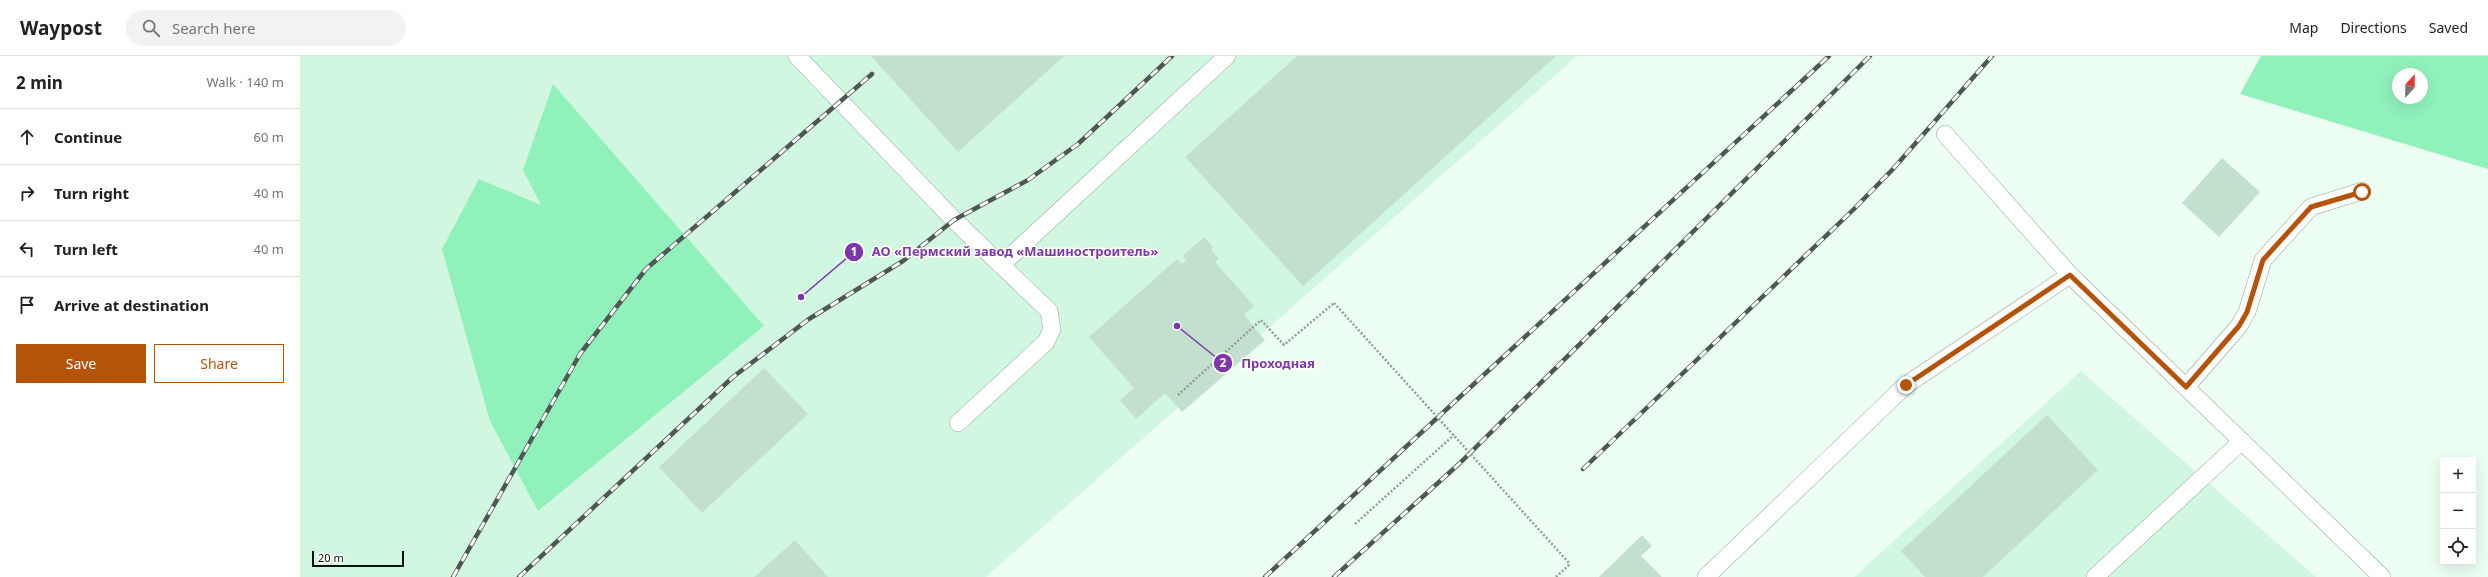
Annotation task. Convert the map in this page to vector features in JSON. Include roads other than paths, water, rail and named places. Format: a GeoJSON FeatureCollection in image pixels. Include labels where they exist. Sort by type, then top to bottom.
{"type":"FeatureCollection","features":[{"type":"Feature","properties":{"kind":"lane"},"geometry":{"type":"LineString","coordinates":[[797,56],[954,220],[1049,311],[1052,329],[1046,342],[958,423]]}},
{"type":"Feature","properties":{"kind":"lane"},"geometry":{"type":"LineString","coordinates":[[1001,265],[1227,56]]}},
{"type":"Feature","properties":{"kind":"lane"},"geometry":{"type":"LineString","coordinates":[[1946,134],[2070,275],[2382,577]]}},
{"type":"Feature","properties":{"kind":"lane"},"geometry":{"type":"LineString","coordinates":[[2186,387],[2239,326],[2247,312],[2263,260],[2311,207],[2362,192]]}},
{"type":"Feature","properties":{"kind":"lane"},"geometry":{"type":"LineString","coordinates":[[1706,577],[1906,385],[2070,275]]}},
{"type":"Feature","properties":{"kind":"lane"},"geometry":{"type":"LineString","coordinates":[[2095,577],[2242,441]]}},
{"type":"Feature","properties":{"kind":"railway"},"geometry":{"type":"LineString","coordinates":[[519,577],[733,377],[809,319],[903,261],[954,220],[1028,180],[1078,144],[1172,56]]}},
{"type":"Feature","properties":{"kind":"railway"},"geometry":{"type":"LineString","coordinates":[[1265,577],[1829,56]]}},
{"type":"Feature","properties":{"kind":"railway"},"geometry":{"type":"LineString","coordinates":[[1334,577],[1460,463],[1870,56]]}},
{"type":"Feature","properties":{"kind":"railway"},"geometry":{"type":"LineString","coordinates":[[1583,469],[1854,209],[1893,169],[1992,56]]}},
{"type":"Feature","properties":{"kind":"railway"},"geometry":{"type":"LineString","coordinates":[[453,577],[580,354],[646,269],[872,74]]}},
{"type":"Feature","properties":{"kind":"place","name":"АО «Пермский завод «Машиностроитель»"},"geometry":{"type":"Point","coordinates":[801,297]}},
{"type":"Feature","properties":{"kind":"place","name":"Проходная"},"geometry":{"type":"Point","coordinates":[1177,326]}}]}
